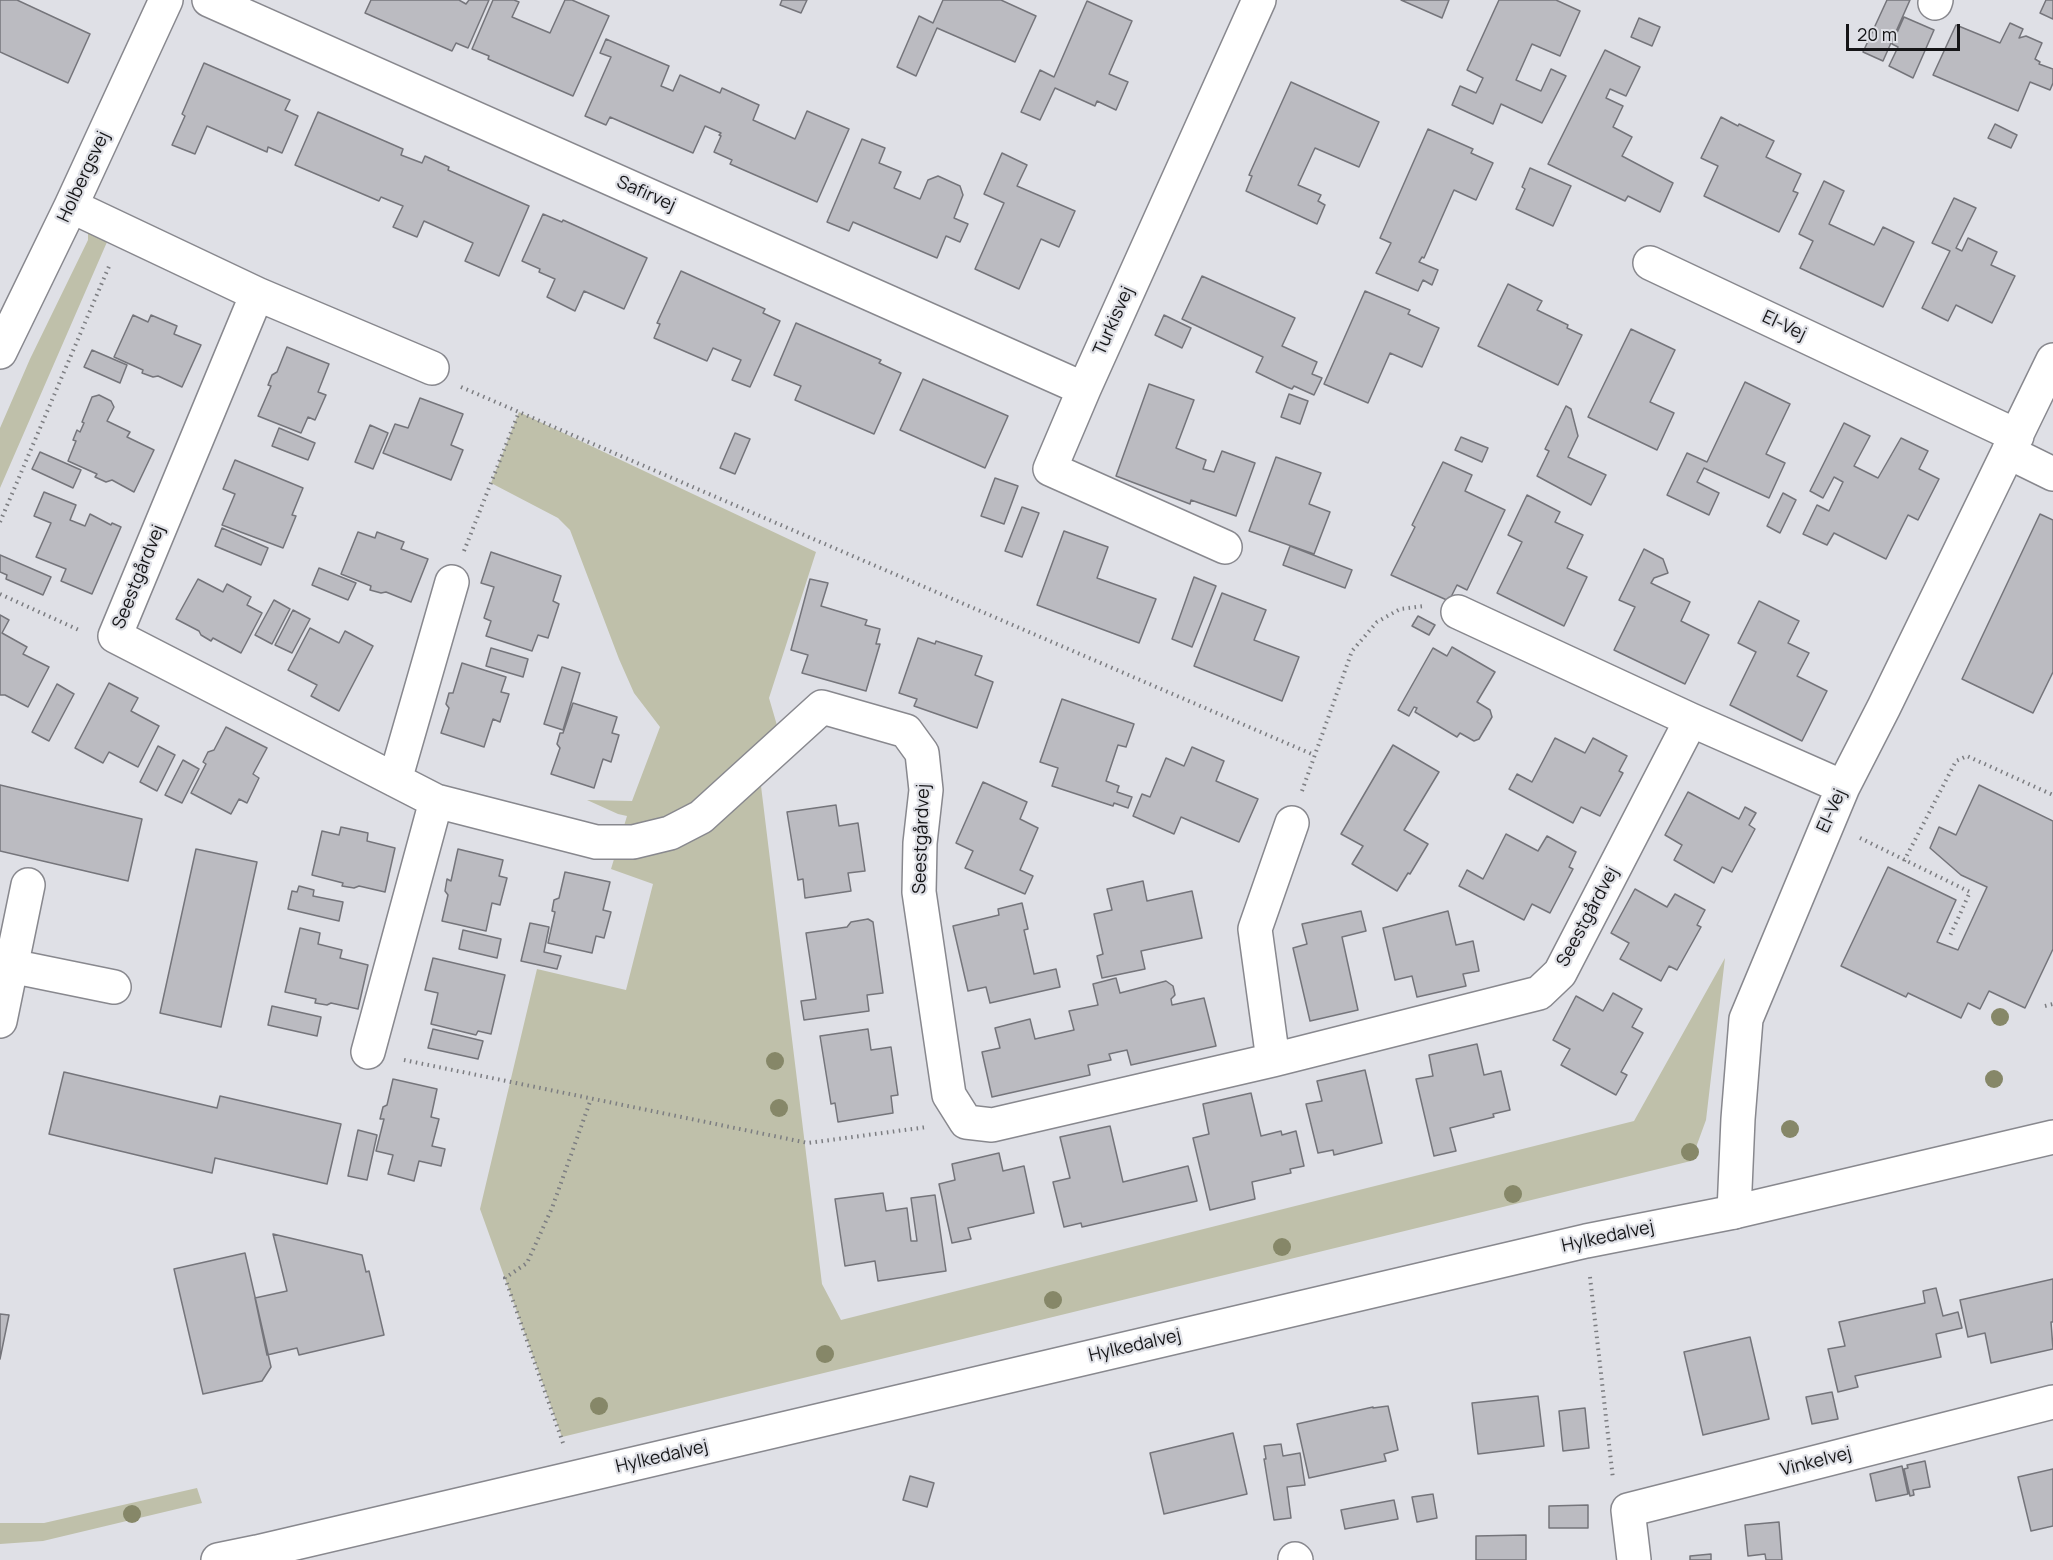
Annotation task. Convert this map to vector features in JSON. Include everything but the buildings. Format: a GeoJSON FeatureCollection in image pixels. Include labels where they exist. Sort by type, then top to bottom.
{"type":"FeatureCollection","features":[{"type":"Feature","properties":{"kind":"street","name":"Holbergsvej"},"geometry":{"type":"LineString","coordinates":[[0,352],[71,206],[166,0]]}},
{"type":"Feature","properties":{"kind":"street","name":"Safirvej"},"geometry":{"type":"LineString","coordinates":[[209,0],[1084,389]]}},
{"type":"Feature","properties":{"kind":"street","name":"Turkisvej"},"geometry":{"type":"LineString","coordinates":[[1225,547],[1050,469],[1258,0]]}},
{"type":"Feature","properties":{"kind":"street"},"geometry":{"type":"LineString","coordinates":[[71,206],[257,294],[432,368]]}},
{"type":"Feature","properties":{"kind":"street","name":"El-Vej"},"geometry":{"type":"LineString","coordinates":[[1650,263],[2012,444]]}},
{"type":"Feature","properties":{"kind":"street","name":"Seestgårdvej"},"geometry":{"type":"LineString","coordinates":[[257,294],[115,636],[436,801],[596,842],[633,842],[670,833],[701,817],[822,707],[906,731],[922,753],[926,790],[920,843],[919,892],[949,1095],[966,1122],[992,1125],[1272,1060],[1539,993],[1560,973],[1691,720]]}},
{"type":"Feature","properties":{"kind":"street","name":"El-Vej"},"geometry":{"type":"LineString","coordinates":[[1734,1212],[1746,1019],[1843,787],[2053,360]]}},
{"type":"Feature","properties":{"kind":"street"},"geometry":{"type":"LineString","coordinates":[[2012,444],[2053,474]]}},
{"type":"Feature","properties":{"kind":"street"},"geometry":{"type":"LineString","coordinates":[[395,780],[452,582]]}},
{"type":"Feature","properties":{"kind":"street"},"geometry":{"type":"LineString","coordinates":[[1458,612],[1691,720],[1843,787]]}},
{"type":"Feature","properties":{"kind":"street"},"geometry":{"type":"LineString","coordinates":[[368,1052],[436,801]]}},
{"type":"Feature","properties":{"kind":"street"},"geometry":{"type":"LineString","coordinates":[[1272,1060],[1255,929],[1292,823]]}},
{"type":"Feature","properties":{"kind":"street"},"geometry":{"type":"LineString","coordinates":[[0,1020],[28,885]]}},
{"type":"Feature","properties":{"kind":"street"},"geometry":{"type":"LineString","coordinates":[[11,966],[114,987]]}},
{"type":"Feature","properties":{"kind":"street","name":"Hylkedalvej"},"geometry":{"type":"LineString","coordinates":[[218,1560],[1586,1241],[1734,1212],[2053,1137]]}},
{"type":"Feature","properties":{"kind":"street","name":"Vinkelvej"},"geometry":{"type":"LineString","coordinates":[[1628,1510],[2053,1402]]}},
{"type":"Feature","properties":{"kind":"street"},"geometry":{"type":"LineString","coordinates":[[1628,1510],[1635,1560]]}},
{"type":"Feature","properties":{"kind":"path"},"geometry":{"type":"LineString","coordinates":[[0,522],[124,232]]}},
{"type":"Feature","properties":{"kind":"path"},"geometry":{"type":"LineString","coordinates":[[432,368],[441,378],[1314,754]]}},
{"type":"Feature","properties":{"kind":"path"},"geometry":{"type":"LineString","coordinates":[[452,582],[519,412]]}},
{"type":"Feature","properties":{"kind":"path"},"geometry":{"type":"LineString","coordinates":[[0,594],[81,631],[115,636]]}},
{"type":"Feature","properties":{"kind":"path"},"geometry":{"type":"LineString","coordinates":[[1292,823],[1314,754],[1352,651],[1377,622],[1400,609],[1420,605],[1458,612]]}},
{"type":"Feature","properties":{"kind":"path"},"geometry":{"type":"LineString","coordinates":[[1904,861],[1956,761],[1967,756],[2053,795]]}},
{"type":"Feature","properties":{"kind":"path"},"geometry":{"type":"LineString","coordinates":[[1827,822],[1970,892],[1949,938]]}},
{"type":"Feature","properties":{"kind":"path"},"geometry":{"type":"LineString","coordinates":[[2044,1006],[2053,1004]]}},
{"type":"Feature","properties":{"kind":"path"},"geometry":{"type":"LineString","coordinates":[[368,1052],[808,1143],[966,1122]]}},
{"type":"Feature","properties":{"kind":"path"},"geometry":{"type":"LineString","coordinates":[[575,1478],[506,1278],[527,1263],[552,1208],[591,1099]]}},
{"type":"Feature","properties":{"kind":"path"},"geometry":{"type":"LineString","coordinates":[[1586,1241],[1614,1491],[1628,1510]]}},
{"type":"Feature","properties":{"kind":"green space"},"geometry":{"type":"Polygon","coordinates":[[[88,233],[107,242],[0,488],[0,428],[30,359],[88,240],[88,233]]]}},
{"type":"Feature","properties":{"kind":"green space"},"geometry":{"type":"Polygon","coordinates":[[[519,412],[816,552],[769,698],[781,739],[761,786],[822,1284],[841,1320],[1634,1121],[1725,958],[1706,1120],[1691,1161],[562,1437],[480,1209],[537,969],[626,990],[653,884],[611,869],[627,816],[587,800],[632,801],[660,727],[634,693],[570,530],[558,518],[491,483],[519,412]]]}},
{"type":"Feature","properties":{"kind":"green space"},"geometry":{"type":"Polygon","coordinates":[[[197,1488],[202,1503],[43,1541],[0,1544],[0,1523],[44,1523],[197,1488]]]}}]}
